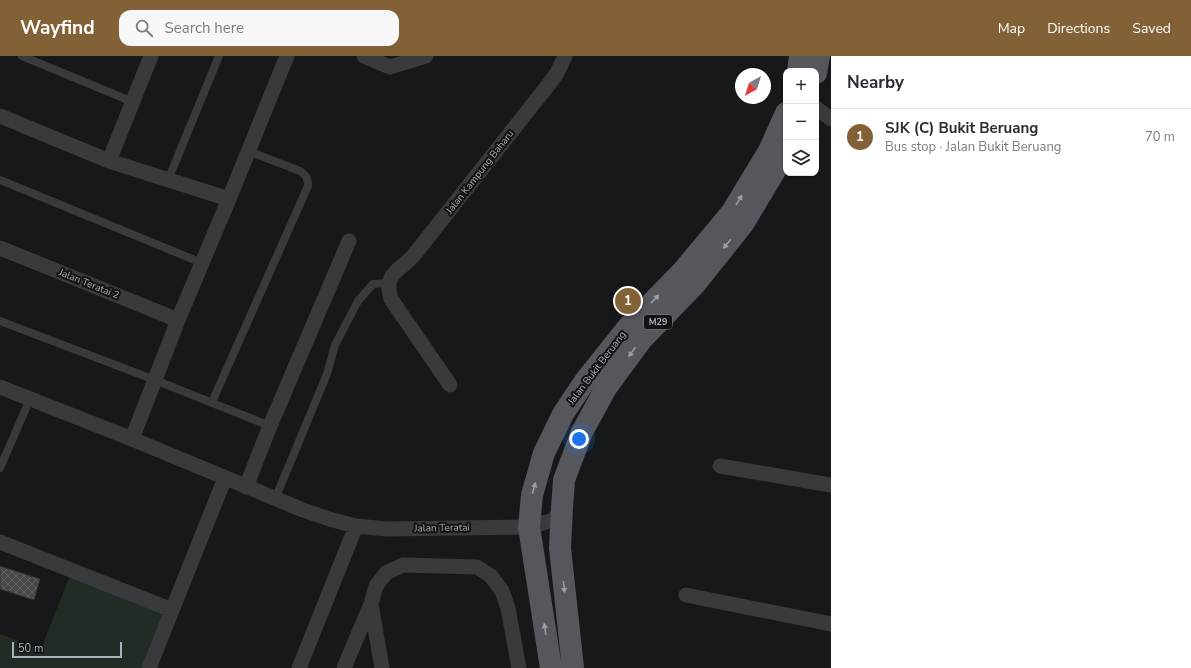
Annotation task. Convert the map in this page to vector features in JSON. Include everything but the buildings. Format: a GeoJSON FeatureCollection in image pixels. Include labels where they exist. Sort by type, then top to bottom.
{"type":"FeatureCollection","features":[{"type":"Feature","properties":{"kind":"main road"},"geometry":{"type":"LineString","coordinates":[[798,68],[800,56]]}},
{"type":"Feature","properties":{"kind":"main road"},"geometry":{"type":"LineString","coordinates":[[817,68],[819,56]]}},
{"type":"Feature","properties":{"kind":"main road","name":"Jalan Bukit Beruang"},"geometry":{"type":"LineString","coordinates":[[551,668],[528,527],[532,495],[544,453],[563,414],[585,381],[628,327],[682,272],[732,212],[769,151],[783,121]]}},
{"type":"Feature","properties":{"kind":"main road","name":"Jalan Bukit Beruang"},"geometry":{"type":"LineString","coordinates":[[573,668],[560,548],[564,480],[582,432],[606,388],[642,339],[696,283],[744,224],[783,157]]}},
{"type":"Feature","properties":{"kind":"street"},"geometry":{"type":"LineString","coordinates":[[109,160],[151,56]]}},
{"type":"Feature","properties":{"kind":"street"},"geometry":{"type":"LineString","coordinates":[[132,439],[178,320],[287,56]]}},
{"type":"Feature","properties":{"kind":"street"},"geometry":{"type":"LineString","coordinates":[[366,56],[390,67],[426,56]]}},
{"type":"Feature","properties":{"kind":"street","name":"Jalan Kampung Baharu"},"geometry":{"type":"LineString","coordinates":[[388,283],[393,274],[407,263],[414,255],[549,84],[557,73],[565,56]]}},
{"type":"Feature","properties":{"kind":"street"},"geometry":{"type":"LineString","coordinates":[[819,110],[831,119]]}},
{"type":"Feature","properties":{"kind":"street"},"geometry":{"type":"LineString","coordinates":[[0,116],[109,160],[229,199]]}},
{"type":"Feature","properties":{"kind":"street"},"geometry":{"type":"LineString","coordinates":[[246,487],[270,426],[349,241]]}},
{"type":"Feature","properties":{"kind":"street","name":"Jalan Teratai 2"},"geometry":{"type":"LineString","coordinates":[[0,248],[178,320]]}},
{"type":"Feature","properties":{"kind":"street"},"geometry":{"type":"LineString","coordinates":[[388,283],[390,299],[450,385]]}},
{"type":"Feature","properties":{"kind":"street","name":"Jalan Teratai"},"geometry":{"type":"LineString","coordinates":[[0,387],[132,439],[275,499],[329,519],[356,526],[387,529],[528,527]]}},
{"type":"Feature","properties":{"kind":"street"},"geometry":{"type":"LineString","coordinates":[[720,466],[831,485]]}},
{"type":"Feature","properties":{"kind":"street"},"geometry":{"type":"LineString","coordinates":[[149,668],[225,478]]}},
{"type":"Feature","properties":{"kind":"street"},"geometry":{"type":"LineString","coordinates":[[528,527],[553,520],[562,508]]}},
{"type":"Feature","properties":{"kind":"street"},"geometry":{"type":"LineString","coordinates":[[299,668],[356,526]]}},
{"type":"Feature","properties":{"kind":"street"},"geometry":{"type":"LineString","coordinates":[[528,527],[549,533],[560,548]]}},
{"type":"Feature","properties":{"kind":"street"},"geometry":{"type":"LineString","coordinates":[[0,542],[172,610]]}},
{"type":"Feature","properties":{"kind":"street"},"geometry":{"type":"LineString","coordinates":[[344,668],[371,604],[376,586],[386,573],[403,565],[477,566],[490,576],[502,591],[508,608],[519,668]]}},
{"type":"Feature","properties":{"kind":"street"},"geometry":{"type":"LineString","coordinates":[[686,595],[831,624]]}},
{"type":"Feature","properties":{"kind":"street"},"geometry":{"type":"LineString","coordinates":[[371,604],[382,668]]}},
{"type":"Feature","properties":{"kind":"lane"},"geometry":{"type":"LineString","coordinates":[[22,56],[133,102]]}},
{"type":"Feature","properties":{"kind":"lane"},"geometry":{"type":"LineString","coordinates":[[168,180],[219,56]]}},
{"type":"Feature","properties":{"kind":"lane"},"geometry":{"type":"LineString","coordinates":[[212,402],[308,186],[306,176],[300,171],[248,152]]}},
{"type":"Feature","properties":{"kind":"lane"},"geometry":{"type":"LineString","coordinates":[[0,180],[202,263]]}},
{"type":"Feature","properties":{"kind":"lane"},"geometry":{"type":"LineString","coordinates":[[275,499],[327,374],[335,345],[358,301],[373,284],[388,283]]}},
{"type":"Feature","properties":{"kind":"lane"},"geometry":{"type":"LineString","coordinates":[[0,321],[212,402],[270,426]]}},
{"type":"Feature","properties":{"kind":"lane"},"geometry":{"type":"LineString","coordinates":[[0,468],[30,399]]}},
{"type":"Feature","properties":{"kind":"shaded area"},"geometry":{"type":"Polygon","coordinates":[[[70,575],[163,613],[141,668],[0,668],[0,634],[41,649],[70,575]]]}},
{"type":"Feature","properties":{"kind":"place","name":"SJK (C) Bukit Beruang"},"geometry":{"type":"Point","coordinates":[628,301]}}]}
